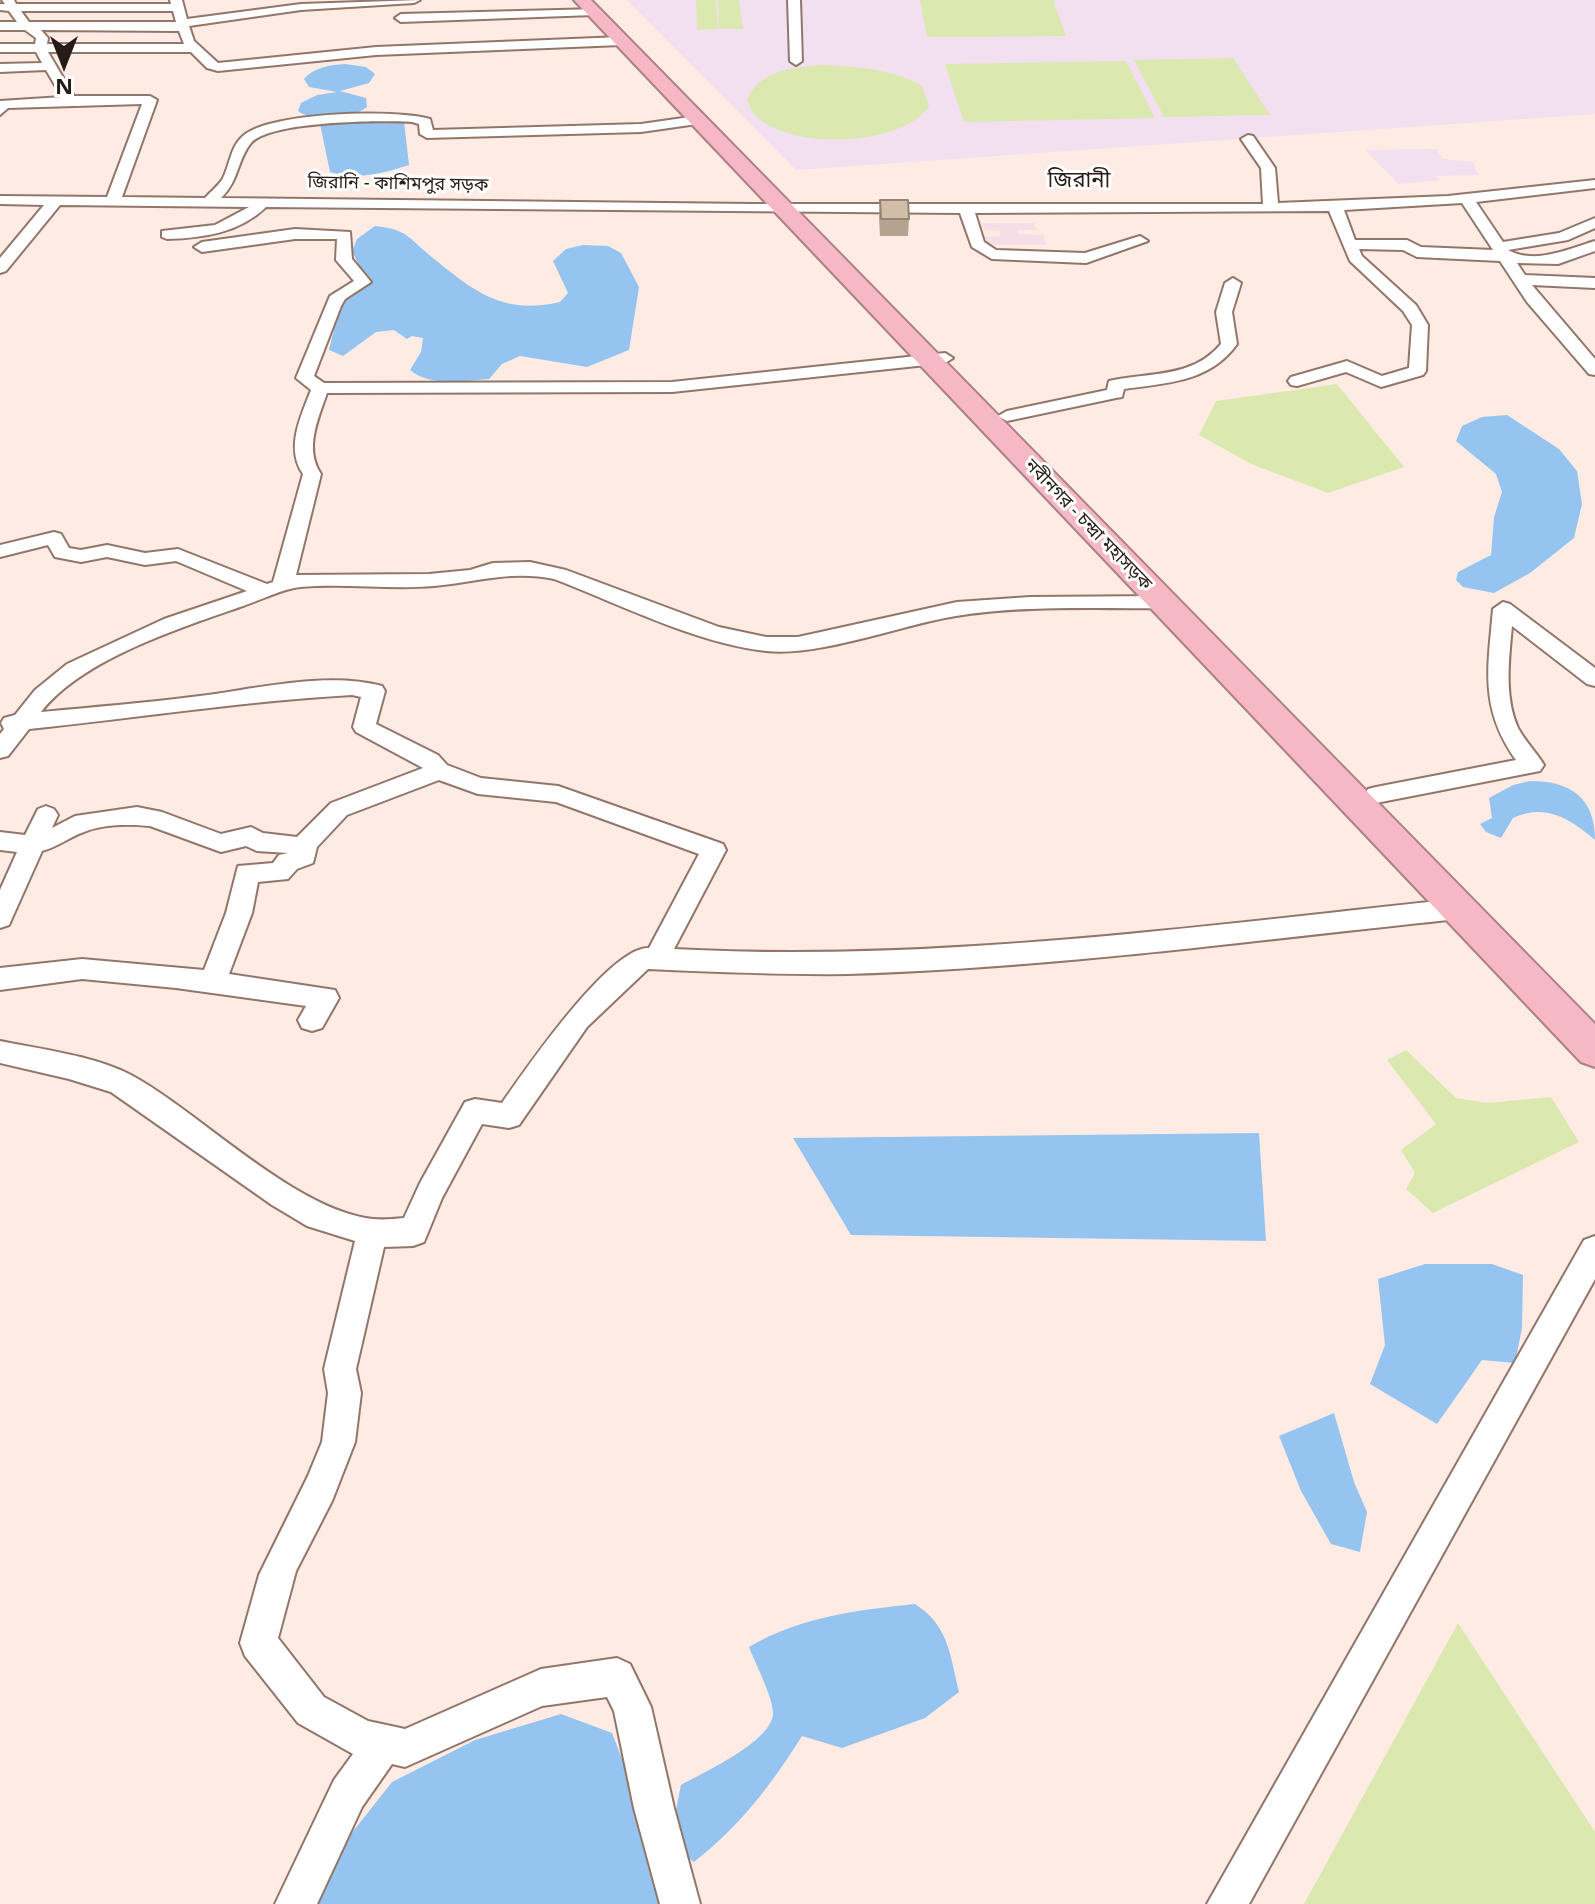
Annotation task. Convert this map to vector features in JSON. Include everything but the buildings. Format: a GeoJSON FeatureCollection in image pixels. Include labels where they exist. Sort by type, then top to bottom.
{"type":"FeatureCollection","features":[{"type":"Feature","properties":{"kind":"highway","name":"নবীনগর - চন্দ্রা মহাসড়ক"},"geometry":{"type":"LineString","coordinates":[[591,4],[621,41],[697,120],[789,209]]}},
{"type":"Feature","properties":{"kind":"highway","name":"নবীনগর - চন্দ্রা মহাসড়ক"},"geometry":{"type":"LineString","coordinates":[[591,4],[938,359],[1162,602],[1595,1050]]}},
{"type":"Feature","properties":{"kind":"highway","name":"নবীনগর - চন্দ্রা মহাসড়ক"},"geometry":{"type":"LineString","coordinates":[[938,359],[1007,416],[1595,1016]]}},
{"type":"Feature","properties":{"kind":"street"},"geometry":{"type":"LineString","coordinates":[[0,7],[17,13],[182,25],[301,7],[414,0]]}},
{"type":"Feature","properties":{"kind":"street"},"geometry":{"type":"LineString","coordinates":[[794,0],[796,61]]}},
{"type":"Feature","properties":{"kind":"street"},"geometry":{"type":"LineString","coordinates":[[0,18],[17,13],[177,4],[182,25],[194,48],[211,65],[218,67],[376,51],[621,41]]}},
{"type":"Feature","properties":{"kind":"street"},"geometry":{"type":"LineString","coordinates":[[401,18],[591,4]]}},
{"type":"Feature","properties":{"kind":"street"},"geometry":{"type":"LineString","coordinates":[[0,26],[17,13]]}},
{"type":"Feature","properties":{"kind":"street"},"geometry":{"type":"LineString","coordinates":[[17,13],[38,31],[42,38],[40,48],[69,96]]}},
{"type":"Feature","properties":{"kind":"street"},"geometry":{"type":"LineString","coordinates":[[0,48],[194,48]]}},
{"type":"Feature","properties":{"kind":"street"},"geometry":{"type":"LineString","coordinates":[[0,68],[49,66]]}},
{"type":"Feature","properties":{"kind":"street"},"geometry":{"type":"LineString","coordinates":[[1,103],[69,96],[150,100],[113,201]]}},
{"type":"Feature","properties":{"kind":"street"},"geometry":{"type":"LineString","coordinates":[[210,201],[228,182],[248,137],[262,130],[346,118],[389,116],[418,117],[425,122],[427,134],[641,128],[697,120]]}},
{"type":"Feature","properties":{"kind":"street"},"geometry":{"type":"LineString","coordinates":[[1248,139],[1268,168],[1271,208]]}},
{"type":"Feature","properties":{"kind":"street","name":"জিরানি - কাশিমপুর সড়ক"},"geometry":{"type":"LineString","coordinates":[[0,200],[789,209],[1271,208],[1467,200],[1595,184]]}},
{"type":"Feature","properties":{"kind":"street"},"geometry":{"type":"LineString","coordinates":[[0,268],[56,200]]}},
{"type":"Feature","properties":{"kind":"street"},"geometry":{"type":"LineString","coordinates":[[1467,200],[1533,299],[1595,370]]}},
{"type":"Feature","properties":{"kind":"street"},"geometry":{"type":"LineString","coordinates":[[167,234],[200,234],[220,229],[250,214],[263,202]]}},
{"type":"Feature","properties":{"kind":"street"},"geometry":{"type":"LineString","coordinates":[[349,203],[340,215],[345,235],[344,260],[363,282],[338,296],[333,306],[305,378],[320,388],[672,387],[938,359]]}},
{"type":"Feature","properties":{"kind":"street"},"geometry":{"type":"LineString","coordinates":[[520,221],[529,205]]}},
{"type":"Feature","properties":{"kind":"street"},"geometry":{"type":"LineString","coordinates":[[1297,381],[1347,366],[1381,382],[1417,371],[1420,325],[1410,308],[1355,258],[1335,206]]}},
{"type":"Feature","properties":{"kind":"street"},"geometry":{"type":"LineString","coordinates":[[966,209],[977,244],[992,254],[1086,258],[1140,241]]}},
{"type":"Feature","properties":{"kind":"street"},"geometry":{"type":"LineString","coordinates":[[480,222],[550,223]]}},
{"type":"Feature","properties":{"kind":"street"},"geometry":{"type":"LineString","coordinates":[[1503,251],[1563,237],[1595,222]]}},
{"type":"Feature","properties":{"kind":"street"},"geometry":{"type":"LineString","coordinates":[[202,247],[295,234],[345,235]]}},
{"type":"Feature","properties":{"kind":"street"},"geometry":{"type":"LineString","coordinates":[[1348,244],[1407,245],[1417,252],[1503,251],[1558,259],[1595,246]]}},
{"type":"Feature","properties":{"kind":"street"},"geometry":{"type":"LineString","coordinates":[[1521,280],[1595,283]]}},
{"type":"Feature","properties":{"kind":"street"},"geometry":{"type":"LineString","coordinates":[[1007,416],[1116,393],[1115,385],[1182,375],[1214,362],[1229,344],[1224,312],[1233,283]]}},
{"type":"Feature","properties":{"kind":"street"},"geometry":{"type":"LineString","coordinates":[[273,587],[312,474],[307,469],[302,452],[320,388]]}},
{"type":"Feature","properties":{"kind":"street"},"geometry":{"type":"LineString","coordinates":[[0,551],[54,538],[62,553],[81,556],[107,551],[145,559],[178,555],[273,587]]}},
{"type":"Feature","properties":{"kind":"street"},"geometry":{"type":"LineString","coordinates":[[0,750],[11,723],[75,669],[171,624],[296,581],[429,580],[472,576],[493,569],[530,568],[559,574],[714,633],[766,644],[798,644],[957,609],[1030,603],[1162,602]]}},
{"type":"Feature","properties":{"kind":"street"},"geometry":{"type":"LineString","coordinates":[[1376,795],[1532,765],[1506,726],[1501,709],[1499,670],[1503,609],[1595,679]]}},
{"type":"Feature","properties":{"kind":"street"},"geometry":{"type":"LineString","coordinates":[[11,723],[276,692],[374,691],[364,727],[430,761],[439,771],[478,786],[558,794],[714,850],[656,959]]}},
{"type":"Feature","properties":{"kind":"street"},"geometry":{"type":"LineString","coordinates":[[213,982],[239,913],[247,873],[279,872],[288,862],[304,857],[305,848],[339,809],[439,771]]}},
{"type":"Feature","properties":{"kind":"street"},"geometry":{"type":"LineString","coordinates":[[0,918],[46,815]]}},
{"type":"Feature","properties":{"kind":"street"},"geometry":{"type":"LineString","coordinates":[[0,841],[33,845],[54,839],[75,825],[86,822],[145,816],[221,843],[251,836],[257,842],[275,841],[305,848]]}},
{"type":"Feature","properties":{"kind":"street"},"geometry":{"type":"LineString","coordinates":[[0,1052],[69,1067],[120,1083],[283,1196],[318,1216],[372,1233],[413,1232],[430,1192],[475,1111],[509,1116],[577,1019],[642,958],[718,964],[929,961],[1243,933],[1458,909]]}},
{"type":"Feature","properties":{"kind":"street"},"geometry":{"type":"LineString","coordinates":[[0,979],[82,969],[213,982],[326,998],[312,1020]]}},
{"type":"Feature","properties":{"kind":"street"},"geometry":{"type":"LineString","coordinates":[[372,1233],[340,1369],[346,1391],[331,1466],[310,1513],[284,1557],[258,1643],[311,1710],[362,1739],[405,1748],[541,1688],[617,1677],[632,1707],[654,1808],[680,1904]]}},
{"type":"Feature","properties":{"kind":"street"},"geometry":{"type":"LineString","coordinates":[[1227,1904],[1595,1250]]}},
{"type":"Feature","properties":{"kind":"street"},"geometry":{"type":"LineString","coordinates":[[295,1904],[332,1833],[348,1794],[383,1744]]}},
{"type":"Feature","properties":{"kind":"shaded area"},"geometry":{"type":"Polygon","coordinates":[[[627,0],[1595,0],[1595,114],[796,170],[627,0]]]}},
{"type":"Feature","properties":{"kind":"shaded area"},"geometry":{"type":"Polygon","coordinates":[[[1436,149],[1443,159],[1473,162],[1478,175],[1435,176],[1440,180],[1398,184],[1366,150],[1436,149]]]}},
{"type":"Feature","properties":{"kind":"shaded area"},"geometry":{"type":"Polygon","coordinates":[[[982,223],[1034,223],[1037,230],[1018,230],[1019,234],[1043,235],[1046,245],[982,245],[980,237],[1001,236],[999,231],[984,230],[982,223]]]}},
{"type":"Feature","properties":{"kind":"green space"},"geometry":{"type":"Polygon","coordinates":[[[696,0],[716,0],[718,29],[697,30],[696,0]]]}},
{"type":"Feature","properties":{"kind":"green space"},"geometry":{"type":"Polygon","coordinates":[[[718,0],[739,0],[743,29],[719,29],[718,0]]]}},
{"type":"Feature","properties":{"kind":"green space"},"geometry":{"type":"Polygon","coordinates":[[[920,0],[1053,0],[1066,36],[927,37],[920,0]]]}},
{"type":"Feature","properties":{"kind":"green space"},"geometry":{"type":"Polygon","coordinates":[[[1233,58],[1270,115],[1164,117],[1134,60],[1233,58]]]}},
{"type":"Feature","properties":{"kind":"green space"},"geometry":{"type":"Polygon","coordinates":[[[1126,61],[1155,118],[964,122],[945,64],[1126,61]]]}},
{"type":"Feature","properties":{"kind":"green space"},"geometry":{"type":"Polygon","coordinates":[[[822,65],[898,75],[922,86],[929,106],[915,120],[895,130],[845,139],[793,135],[771,127],[754,113],[747,99],[761,81],[778,72],[822,65]]]}},
{"type":"Feature","properties":{"kind":"green space"},"geometry":{"type":"Polygon","coordinates":[[[1337,384],[1404,467],[1328,493],[1251,464],[1199,435],[1216,401],[1337,384]]]}},
{"type":"Feature","properties":{"kind":"green space"},"geometry":{"type":"Polygon","coordinates":[[[1406,1050],[1456,1098],[1488,1103],[1551,1097],[1579,1142],[1433,1213],[1406,1189],[1415,1173],[1401,1150],[1436,1124],[1387,1060],[1406,1050]]]}},
{"type":"Feature","properties":{"kind":"green space"},"geometry":{"type":"Polygon","coordinates":[[[1458,1623],[1595,1832],[1595,1904],[1304,1904],[1458,1623]]]}},
{"type":"Feature","properties":{"kind":"water"},"geometry":{"type":"Polygon","coordinates":[[[345,64],[366,67],[375,74],[369,83],[340,91],[366,98],[367,107],[333,118],[313,117],[298,111],[301,103],[317,95],[337,92],[309,87],[304,79],[308,75],[323,67],[345,64]]]}},
{"type":"Feature","properties":{"kind":"water"},"geometry":{"type":"Polygon","coordinates":[[[404,121],[409,165],[359,176],[330,172],[320,124],[404,121]]]}},
{"type":"Feature","properties":{"kind":"water"},"geometry":{"type":"Polygon","coordinates":[[[375,226],[407,236],[448,270],[491,298],[522,305],[560,302],[568,293],[553,261],[566,249],[583,245],[608,246],[621,253],[639,287],[629,350],[587,367],[520,356],[502,364],[489,379],[448,382],[427,379],[410,370],[421,352],[423,338],[412,336],[407,339],[394,330],[376,332],[343,356],[329,350],[341,300],[367,283],[352,251],[357,239],[375,226]]]}},
{"type":"Feature","properties":{"kind":"water"},"geometry":{"type":"Polygon","coordinates":[[[1507,415],[1559,449],[1577,471],[1582,504],[1574,538],[1530,573],[1494,593],[1463,587],[1456,580],[1458,572],[1491,555],[1494,517],[1502,492],[1496,474],[1456,441],[1462,426],[1482,417],[1507,415]]]}},
{"type":"Feature","properties":{"kind":"water"},"geometry":{"type":"Polygon","coordinates":[[[1530,781],[1557,784],[1578,795],[1591,813],[1595,840],[1567,820],[1536,812],[1513,818],[1501,838],[1486,832],[1480,824],[1492,818],[1489,798],[1513,785],[1530,781]]]}},
{"type":"Feature","properties":{"kind":"water"},"geometry":{"type":"Polygon","coordinates":[[[1259,1133],[1266,1241],[851,1235],[793,1138],[1259,1133]]]}},
{"type":"Feature","properties":{"kind":"water"},"geometry":{"type":"Polygon","coordinates":[[[1425,1264],[1492,1264],[1523,1275],[1522,1328],[1515,1363],[1482,1360],[1437,1424],[1370,1384],[1385,1345],[1378,1279],[1425,1264]]]}},
{"type":"Feature","properties":{"kind":"water"},"geometry":{"type":"Polygon","coordinates":[[[1334,1413],[1354,1482],[1367,1512],[1360,1552],[1331,1544],[1301,1491],[1279,1436],[1334,1413]]]}},
{"type":"Feature","properties":{"kind":"water"},"geometry":{"type":"Polygon","coordinates":[[[915,1604],[935,1622],[946,1642],[959,1692],[925,1718],[842,1748],[802,1736],[767,1788],[726,1834],[694,1862],[682,1853],[675,1815],[681,1785],[736,1755],[770,1724],[773,1713],[770,1698],[749,1647],[808,1622],[851,1612],[915,1604]]]}},
{"type":"Feature","properties":{"kind":"water"},"geometry":{"type":"Polygon","coordinates":[[[561,1714],[612,1733],[639,1803],[665,1904],[316,1904],[347,1839],[392,1782],[475,1740],[561,1714]]]}},
{"type":"Feature","properties":{"kind":"district","name":"জিরানী"},"geometry":{"type":"Point","coordinates":[1079,181]}}]}
